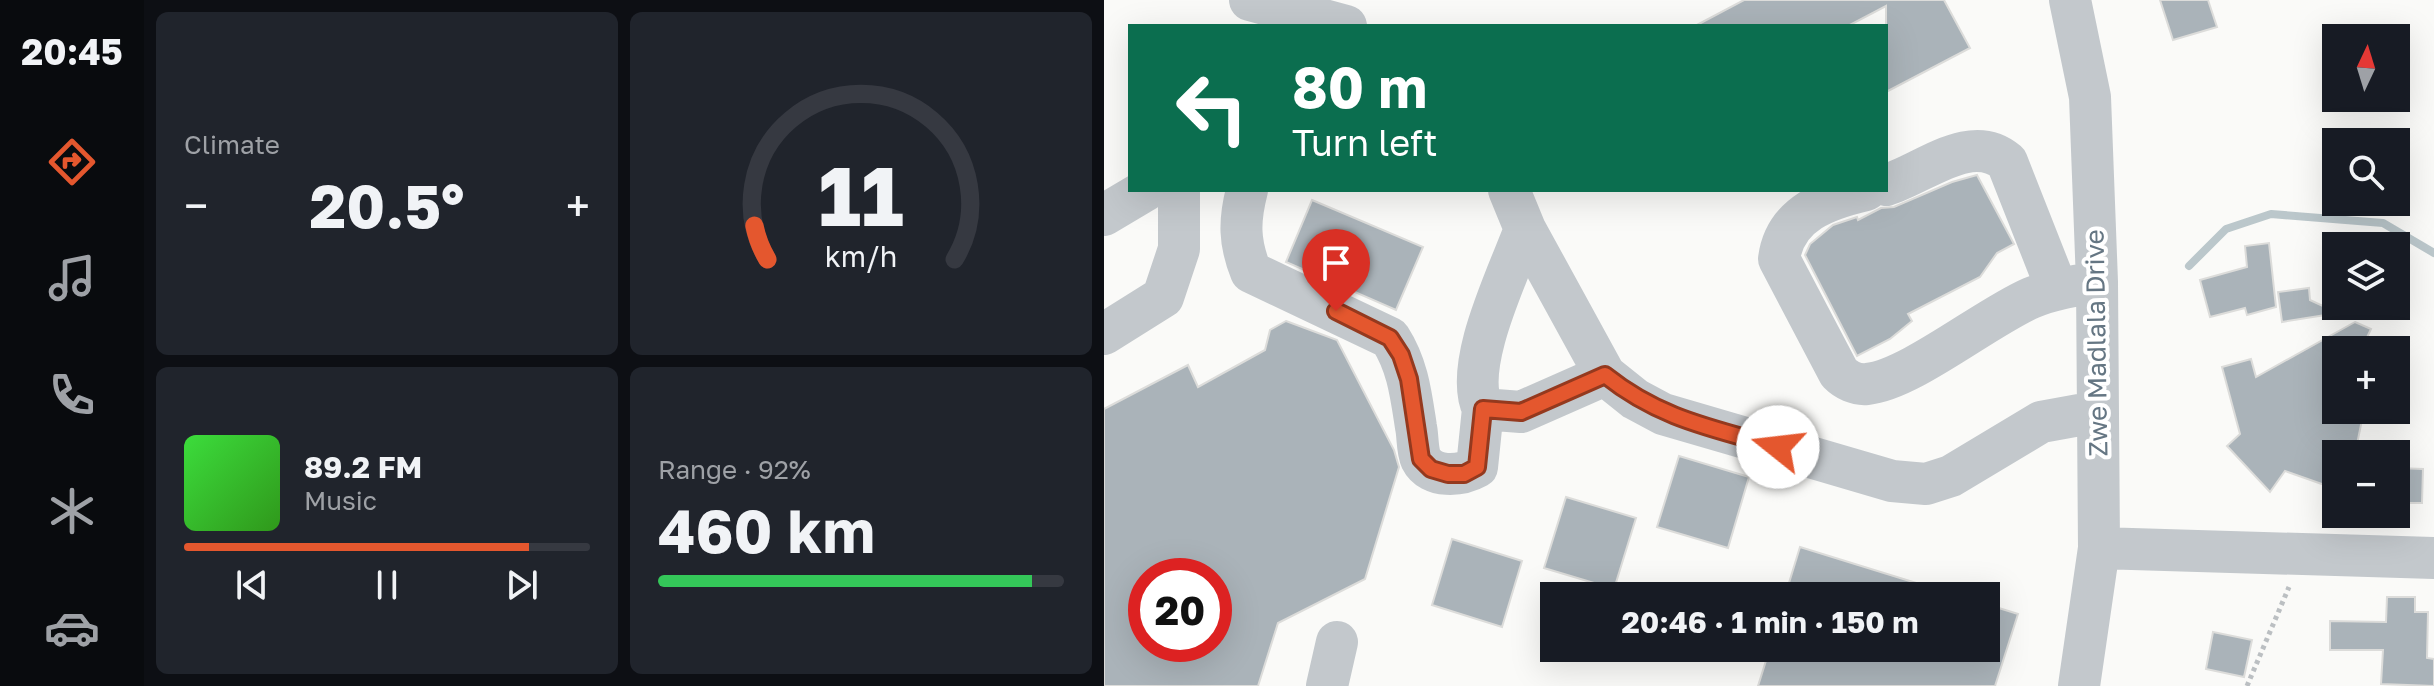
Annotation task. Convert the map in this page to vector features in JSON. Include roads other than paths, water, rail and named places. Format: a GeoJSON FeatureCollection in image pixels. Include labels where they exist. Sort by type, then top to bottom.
{"type":"FeatureCollection","features":[{"type":"Feature","properties":{"kind":"street"},"geometry":{"type":"LineString","coordinates":[[1250,0],[1291,19],[1330,24]]}},
{"type":"Feature","properties":{"kind":"street","name":"Zwe Madlala Drive"},"geometry":{"type":"LineString","coordinates":[[2070,0],[2090,97],[2077,285],[2096,412],[2099,548],[2079,686]]}},
{"type":"Feature","properties":{"kind":"street"},"geometry":{"type":"LineString","coordinates":[[1859,192],[1825,201],[1810,209],[1785,236],[1779,259],[1844,378],[1867,384],[1893,375],[1939,352],[1988,319],[2077,285],[2007,162],[1998,154],[1973,150],[1888,184]]}},
{"type":"Feature","properties":{"kind":"street"},"geometry":{"type":"LineString","coordinates":[[1104,215],[1143,192]]}},
{"type":"Feature","properties":{"kind":"street"},"geometry":{"type":"LineString","coordinates":[[1104,334],[1163,297],[1179,249],[1179,192]]}},
{"type":"Feature","properties":{"kind":"street"},"geometry":{"type":"LineString","coordinates":[[1246,192],[1239,221],[1241,248],[1251,272],[1390,338],[1401,355],[1409,379],[1421,459],[1431,469],[1464,474],[1477,467],[1483,409],[1476,394],[1480,356],[1525,229]]}},
{"type":"Feature","properties":{"kind":"street"},"geometry":{"type":"LineString","coordinates":[[1510,192],[1525,229],[1605,375],[1635,399],[1663,414],[1892,481],[1926,484],[1951,476],[2041,422],[2096,412]]}},
{"type":"Feature","properties":{"kind":"street"},"geometry":{"type":"LineString","coordinates":[[1483,409],[1521,412],[1605,375]]}},
{"type":"Feature","properties":{"kind":"street"},"geometry":{"type":"LineString","coordinates":[[2099,548],[2434,558]]}},
{"type":"Feature","properties":{"kind":"street"},"geometry":{"type":"LineString","coordinates":[[1327,686],[1337,642]]}},
{"type":"Feature","properties":{"kind":"waterway"},"geometry":{"type":"LineString","coordinates":[[2189,266],[2226,229],[2271,214],[2383,223],[2434,253]]}}]}
